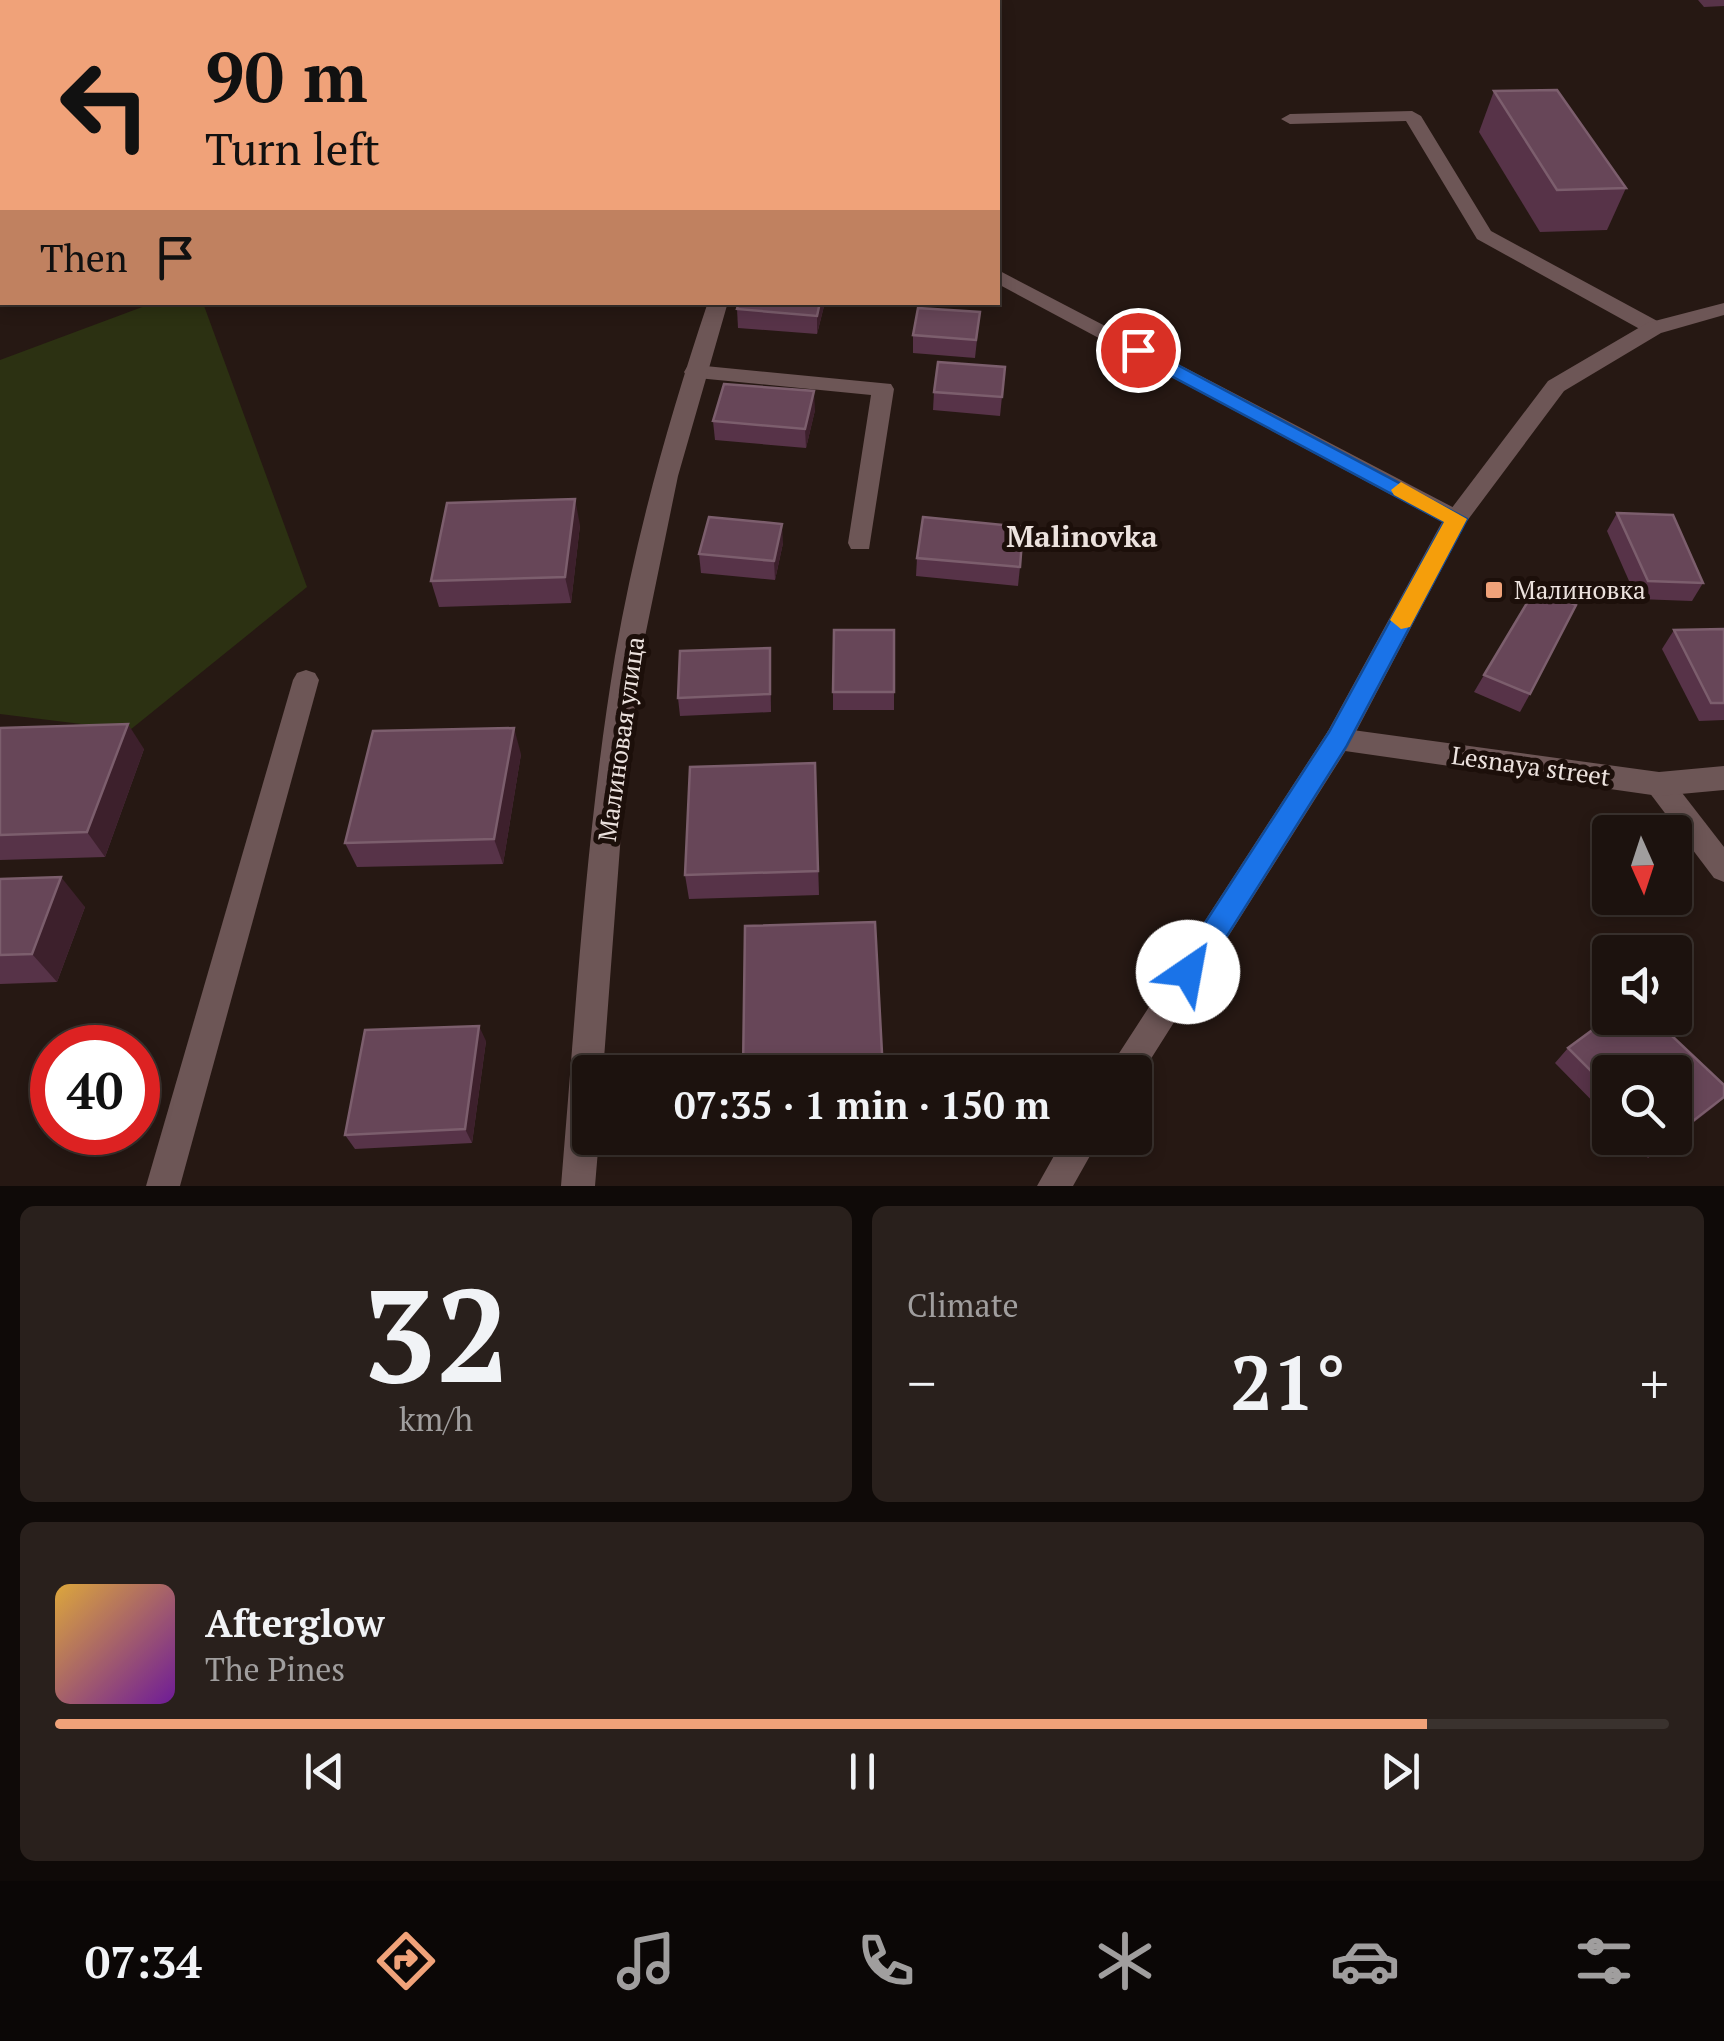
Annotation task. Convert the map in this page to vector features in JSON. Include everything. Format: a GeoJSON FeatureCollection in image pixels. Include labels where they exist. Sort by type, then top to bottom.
{"type":"FeatureCollection","features":[{"type":"Feature","properties":{"kind":"street"},"geometry":{"type":"LineString","coordinates":[[1290,119],[1412,116],[1484,235],[1654,328]]}},
{"type":"Feature","properties":{"kind":"street"},"geometry":{"type":"LineString","coordinates":[[1000,277],[1456,519]]}},
{"type":"Feature","properties":{"kind":"street","name":"Малиновая улица"},"geometry":{"type":"LineString","coordinates":[[578,1186],[615,766],[642,582],[695,372],[717,305]]}},
{"type":"Feature","properties":{"kind":"street"},"geometry":{"type":"LineString","coordinates":[[1135,1055],[1338,740],[1456,519],[1556,386],[1654,328],[1724,308]]}},
{"type":"Feature","properties":{"kind":"street"},"geometry":{"type":"LineString","coordinates":[[695,372],[883,389],[860,543]]}},
{"type":"Feature","properties":{"kind":"street"},"geometry":{"type":"LineString","coordinates":[[162,1186],[306,680]]}},
{"type":"Feature","properties":{"kind":"street","name":"Lesnaya street"},"geometry":{"type":"LineString","coordinates":[[1338,740],[1659,784],[1724,778]]}},
{"type":"Feature","properties":{"kind":"street"},"geometry":{"type":"LineString","coordinates":[[1659,784],[1724,869]]}},
{"type":"Feature","properties":{"kind":"street"},"geometry":{"type":"LineString","coordinates":[[1054,1186],[1073,1155]]}},
{"type":"Feature","properties":{"kind":"green space"},"geometry":{"type":"Polygon","coordinates":[[[148,305],[204,305],[307,587],[130,730],[0,714],[0,360],[148,305]]]}},
{"type":"Feature","properties":{"kind":"building"},"geometry":{"type":"Polygon","coordinates":[[[1557,90],[1626,188],[1557,190],[1494,91],[1557,90]]]}},
{"type":"Feature","properties":{"kind":"building"},"geometry":{"type":"Polygon","coordinates":[[[738,305],[819,305],[817,316],[737,309],[738,305]]]}},
{"type":"Feature","properties":{"kind":"building"},"geometry":{"type":"Polygon","coordinates":[[[918,308],[980,312],[976,340],[913,335],[918,308]]]}},
{"type":"Feature","properties":{"kind":"building"},"geometry":{"type":"Polygon","coordinates":[[[938,362],[1005,367],[1002,397],[934,392],[938,362]]]}},
{"type":"Feature","properties":{"kind":"building"},"geometry":{"type":"Polygon","coordinates":[[[724,384],[814,391],[805,429],[713,421],[724,384]]]}},
{"type":"Feature","properties":{"kind":"building"},"geometry":{"type":"Polygon","coordinates":[[[575,499],[565,577],[431,581],[447,503],[575,499]]]}},
{"type":"Feature","properties":{"kind":"building"},"geometry":{"type":"Polygon","coordinates":[[[1617,513],[1673,515],[1703,583],[1648,581],[1617,513]]]}},
{"type":"Feature","properties":{"kind":"building"},"geometry":{"type":"Polygon","coordinates":[[[709,517],[782,524],[774,561],[699,554],[709,517]]]}},
{"type":"Feature","properties":{"kind":"building"},"geometry":{"type":"Polygon","coordinates":[[[923,517],[1023,527],[1020,567],[917,558],[923,517]]]}},
{"type":"Feature","properties":{"kind":"building"},"geometry":{"type":"Polygon","coordinates":[[[1536,588],[1576,605],[1530,694],[1484,675],[1536,588]]]}},
{"type":"Feature","properties":{"kind":"building"},"geometry":{"type":"Polygon","coordinates":[[[1724,629],[1724,703],[1711,703],[1674,630],[1724,629]]]}},
{"type":"Feature","properties":{"kind":"building"},"geometry":{"type":"Polygon","coordinates":[[[834,630],[894,630],[894,692],[833,692],[834,630]]]}},
{"type":"Feature","properties":{"kind":"building"},"geometry":{"type":"Polygon","coordinates":[[[770,648],[770,694],[678,698],[680,651],[770,648]]]}},
{"type":"Feature","properties":{"kind":"building"},"geometry":{"type":"Polygon","coordinates":[[[128,724],[87,832],[0,835],[0,728],[128,724]]]}},
{"type":"Feature","properties":{"kind":"building"},"geometry":{"type":"Polygon","coordinates":[[[514,728],[494,839],[345,843],[373,731],[514,728]]]}},
{"type":"Feature","properties":{"kind":"building"},"geometry":{"type":"Polygon","coordinates":[[[815,763],[818,871],[685,875],[690,767],[815,763]]]}},
{"type":"Feature","properties":{"kind":"building"},"geometry":{"type":"Polygon","coordinates":[[[61,877],[32,954],[0,955],[0,879],[61,877]]]}},
{"type":"Feature","properties":{"kind":"building"},"geometry":{"type":"Polygon","coordinates":[[[875,922],[882,1055],[743,1055],[745,926],[875,922]]]}},
{"type":"Feature","properties":{"kind":"building"},"geometry":{"type":"Polygon","coordinates":[[[479,1026],[465,1129],[345,1135],[365,1030],[479,1026]]]}},
{"type":"Feature","properties":{"kind":"building"},"geometry":{"type":"Polygon","coordinates":[[[1592,1030],[1592,1035],[1671,1035],[1724,1085],[1724,1097],[1692,1122],[1692,1055],[1592,1055],[1592,1072],[1568,1048],[1592,1030]]]}},
{"type":"Feature","properties":{"kind":"slow traffic"},"geometry":{"type":"LineString","coordinates":[[1401,490],[1456,519],[1401,620]]}},
{"type":"Feature","properties":{"kind":"place","name":"Малиновка"},"geometry":{"type":"Point","coordinates":[1494,590]}},
{"type":"Feature","properties":{"kind":"district","name":"Malinovka"},"geometry":{"type":"Point","coordinates":[1082,537]}},
{"type":"Feature","properties":{"kind":"route"},"geometry":{"type":"LineString","coordinates":[[1138,350],[1456,519],[1338,740],[1188,972]]}}]}
